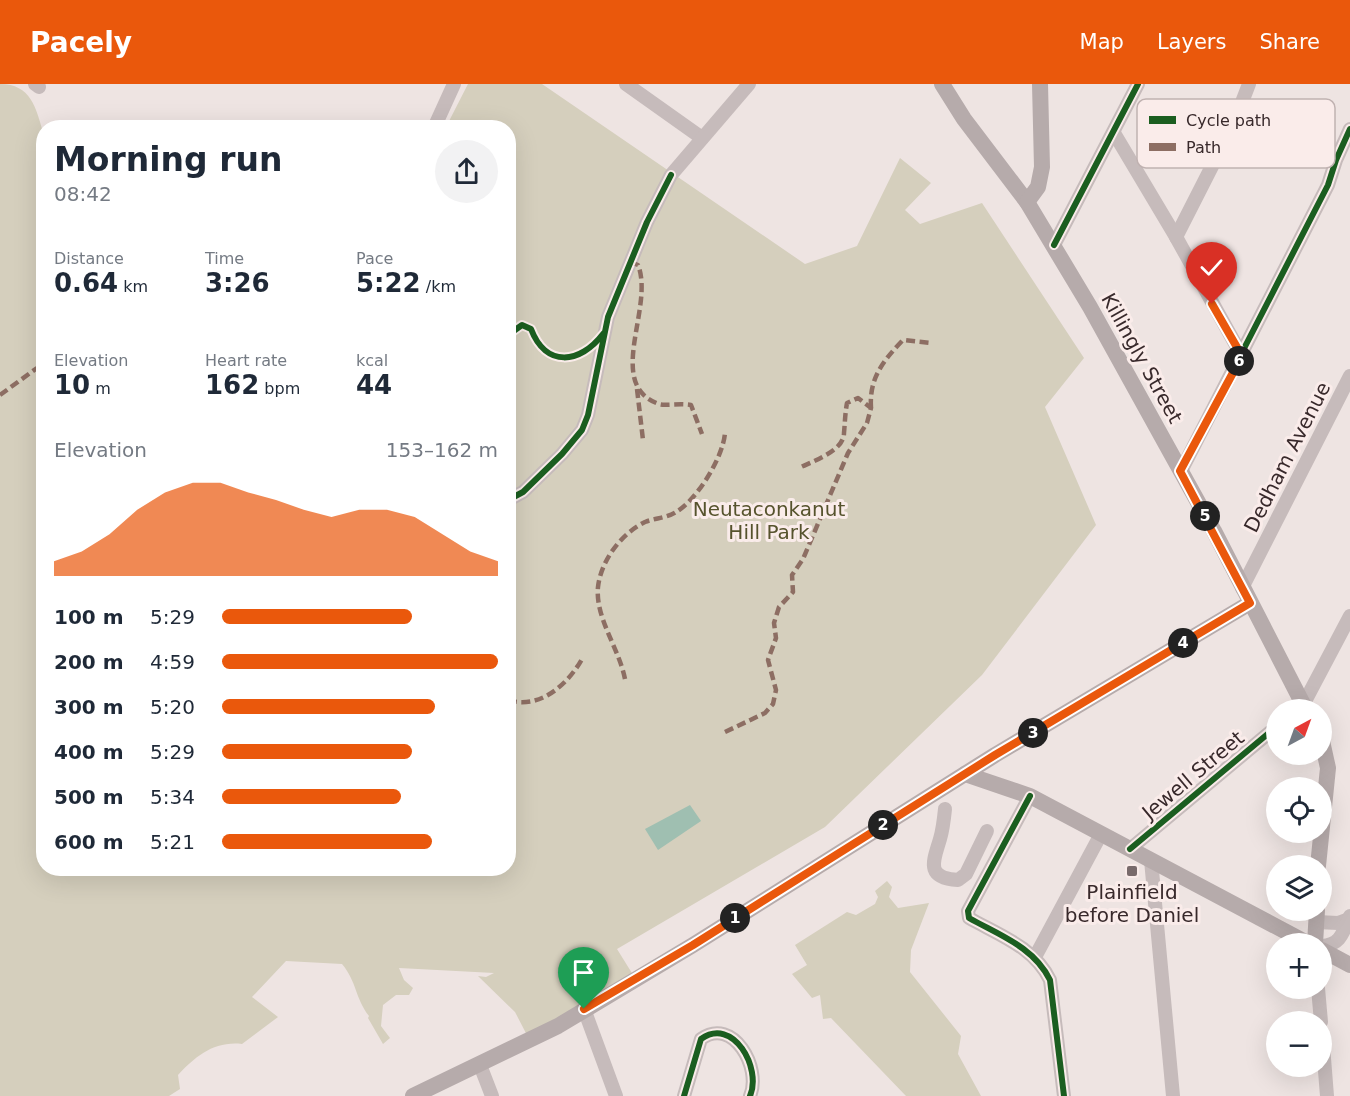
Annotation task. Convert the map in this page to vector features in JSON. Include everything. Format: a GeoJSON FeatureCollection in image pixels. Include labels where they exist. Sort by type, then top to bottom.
{"type":"FeatureCollection","features":[{"type":"Feature","properties":{"kind":"main road","name":"Killingly Street"},"geometry":{"type":"LineString","coordinates":[[942,84],[964,119],[1027,202],[1054,245],[1180,471],[1298,699]]}},
{"type":"Feature","properties":{"kind":"main road"},"geometry":{"type":"LineString","coordinates":[[1027,202],[1038,187],[1042,166],[1040,84]]}},
{"type":"Feature","properties":{"kind":"main road"},"geometry":{"type":"LineString","coordinates":[[413,1096],[532,1040],[693,945],[1246,596]]}},
{"type":"Feature","properties":{"kind":"main road"},"geometry":{"type":"LineString","coordinates":[[1319,855],[1327,765]]}},
{"type":"Feature","properties":{"kind":"main road"},"geometry":{"type":"LineString","coordinates":[[965,774],[1030,796],[1288,933]]}},
{"type":"Feature","properties":{"kind":"main road"},"geometry":{"type":"LineString","coordinates":[[1332,954],[1350,965]]}},
{"type":"Feature","properties":{"kind":"street"},"geometry":{"type":"LineString","coordinates":[[438,120],[454,84]]}},
{"type":"Feature","properties":{"kind":"street"},"geometry":{"type":"LineString","coordinates":[[626,84],[702,138]]}},
{"type":"Feature","properties":{"kind":"street"},"geometry":{"type":"LineString","coordinates":[[516,496],[523,492],[582,429],[591,400],[603,334],[616,293],[664,186],[749,84]]}},
{"type":"Feature","properties":{"kind":"street"},"geometry":{"type":"LineString","coordinates":[[1054,245],[1138,84]]}},
{"type":"Feature","properties":{"kind":"street"},"geometry":{"type":"LineString","coordinates":[[1243,99],[1249,84]]}},
{"type":"Feature","properties":{"kind":"street"},"geometry":{"type":"LineString","coordinates":[[1335,163],[1350,129]]}},
{"type":"Feature","properties":{"kind":"street"},"geometry":{"type":"LineString","coordinates":[[1114,133],[1176,237],[1242,356]]}},
{"type":"Feature","properties":{"kind":"street"},"geometry":{"type":"LineString","coordinates":[[1176,237],[1211,168]]}},
{"type":"Feature","properties":{"kind":"street"},"geometry":{"type":"LineString","coordinates":[[1180,471],[1242,356],[1328,185],[1333,168]]}},
{"type":"Feature","properties":{"kind":"street","name":"Dedham Avenue"},"geometry":{"type":"LineString","coordinates":[[1246,596],[1350,376]]}},
{"type":"Feature","properties":{"kind":"street"},"geometry":{"type":"LineString","coordinates":[[1307,699],[1350,616]]}},
{"type":"Feature","properties":{"kind":"street","name":"Jewell Street"},"geometry":{"type":"LineString","coordinates":[[1131,849],[1266,735]]}},
{"type":"Feature","properties":{"kind":"street"},"geometry":{"type":"LineString","coordinates":[[1030,796],[1007,843],[972,900],[968,911],[969,918],[1035,957],[1050,980],[1064,1096]]}},
{"type":"Feature","properties":{"kind":"street"},"geometry":{"type":"LineString","coordinates":[[945,809],[941,836],[932,859],[934,869],[944,878],[958,880],[966,874],[987,831]]}},
{"type":"Feature","properties":{"kind":"street"},"geometry":{"type":"LineString","coordinates":[[1035,957],[1101,834]]}},
{"type":"Feature","properties":{"kind":"street"},"geometry":{"type":"LineString","coordinates":[[1150,860],[1173,1096]]}},
{"type":"Feature","properties":{"kind":"street"},"geometry":{"type":"LineString","coordinates":[[1324,921],[1329,924],[1349,917]]}},
{"type":"Feature","properties":{"kind":"street"},"geometry":{"type":"LineString","coordinates":[[1332,945],[1340,939],[1349,917]]}},
{"type":"Feature","properties":{"kind":"street"},"geometry":{"type":"LineString","coordinates":[[584,1009],[616,1096]]}},
{"type":"Feature","properties":{"kind":"street"},"geometry":{"type":"LineString","coordinates":[[684,1096],[701,1039],[716,1033],[727,1035],[746,1054],[754,1077],[750,1096]]}},
{"type":"Feature","properties":{"kind":"street"},"geometry":{"type":"LineString","coordinates":[[480,1065],[492,1096]]}},
{"type":"Feature","properties":{"kind":"street"},"geometry":{"type":"LineString","coordinates":[[1325,1077],[1327,1096]]}},
{"type":"Feature","properties":{"kind":"green space","name":"Neutaconkanut Hill Park"},"geometry":{"type":"Polygon","coordinates":[[[0,84],[19,88],[25,93],[40,120],[36,120],[36,876],[516,876],[516,120],[450,120],[468,84],[542,84],[805,264],[857,246],[900,158],[931,183],[905,210],[920,224],[982,203],[1084,358],[1045,407],[1096,525],[982,675],[825,827],[617,949],[635,978],[529,1039],[515,1012],[478,976],[486,977],[494,973],[399,968],[404,980],[413,988],[409,995],[396,995],[383,1005],[381,1026],[390,1038],[383,1044],[368,1018],[351,977],[342,964],[286,961],[252,997],[278,1017],[242,1044],[214,1047],[199,1056],[178,1075],[180,1089],[169,1096],[0,1096],[0,84]]]}},
{"type":"Feature","properties":{"kind":"green space"},"geometry":{"type":"Polygon","coordinates":[[[887,881],[892,887],[889,897],[898,908],[929,903],[911,950],[910,972],[961,1036],[958,1054],[981,1096],[906,1096],[831,1018],[823,1019],[820,995],[812,998],[792,974],[807,965],[795,945],[847,912],[856,915],[875,904],[878,897],[875,891],[887,881]]]}},
{"type":"Feature","properties":{"kind":"shaded area"},"geometry":{"type":"Polygon","coordinates":[[[690,805],[701,821],[658,850],[645,829],[690,805]]]}},
{"type":"Feature","properties":{"kind":"marked path"},"geometry":{"type":"LineString","coordinates":[[630,262],[638,265],[642,282],[634,343],[635,380],[643,394],[659,404],[691,405],[702,434]]}},
{"type":"Feature","properties":{"kind":"marked path"},"geometry":{"type":"LineString","coordinates":[[871,408],[875,379],[884,363],[903,340],[931,343]]}},
{"type":"Feature","properties":{"kind":"marked path"},"geometry":{"type":"LineString","coordinates":[[0,395],[36,369]]}},
{"type":"Feature","properties":{"kind":"marked path"},"geometry":{"type":"LineString","coordinates":[[637,389],[643,440]]}},
{"type":"Feature","properties":{"kind":"marked path"},"geometry":{"type":"LineString","coordinates":[[725,732],[765,713],[773,704],[776,690],[768,660],[776,638],[774,623],[779,607],[793,592],[792,575],[803,559],[848,453],[867,423],[871,408],[858,398],[847,403],[843,439],[839,445],[827,455],[799,468]]}},
{"type":"Feature","properties":{"kind":"marked path"},"geometry":{"type":"LineString","coordinates":[[625,679],[600,610],[598,587],[603,567],[614,548],[628,533],[645,522],[672,514],[692,498],[715,465],[725,432]]}},
{"type":"Feature","properties":{"kind":"marked path"},"geometry":{"type":"LineString","coordinates":[[516,701],[531,701],[552,693],[569,677],[582,659]]}},
{"type":"Feature","properties":{"kind":"cycle path"},"geometry":{"type":"LineString","coordinates":[[1054,245],[1138,84]]}},
{"type":"Feature","properties":{"kind":"cycle path"},"geometry":{"type":"LineString","coordinates":[[1335,163],[1350,129]]}},
{"type":"Feature","properties":{"kind":"cycle path"},"geometry":{"type":"LineString","coordinates":[[1181,471],[1328,185],[1333,168]]}},
{"type":"Feature","properties":{"kind":"cycle path"},"geometry":{"type":"LineString","coordinates":[[516,496],[523,492],[562,454],[582,430],[588,415],[608,317],[647,222],[671,175]]}},
{"type":"Feature","properties":{"kind":"cycle path"},"geometry":{"type":"LineString","coordinates":[[516,329],[522,325],[531,329],[537,342],[545,350],[554,356],[564,357],[574,356],[584,351],[603,334]]}},
{"type":"Feature","properties":{"kind":"cycle path"},"geometry":{"type":"LineString","coordinates":[[1130,849],[1266,735]]}},
{"type":"Feature","properties":{"kind":"cycle path"},"geometry":{"type":"LineString","coordinates":[[1030,796],[968,911],[969,918],[1025,950],[1035,959],[1050,980],[1064,1096]]}},
{"type":"Feature","properties":{"kind":"cycle path"},"geometry":{"type":"LineString","coordinates":[[684,1096],[701,1039],[713,1034],[724,1034],[742,1048],[752,1072],[753,1085],[750,1096]]}},
{"type":"Feature","properties":{"kind":"place","name":"Plainfield before Daniel"},"geometry":{"type":"Point","coordinates":[1132,871]}},
{"type":"Feature","properties":{"kind":"route"},"geometry":{"type":"LineString","coordinates":[[584,1009],[693,945],[995,755],[1250,603],[1214,531],[1180,471],[1242,356],[1212,304]]}}]}
